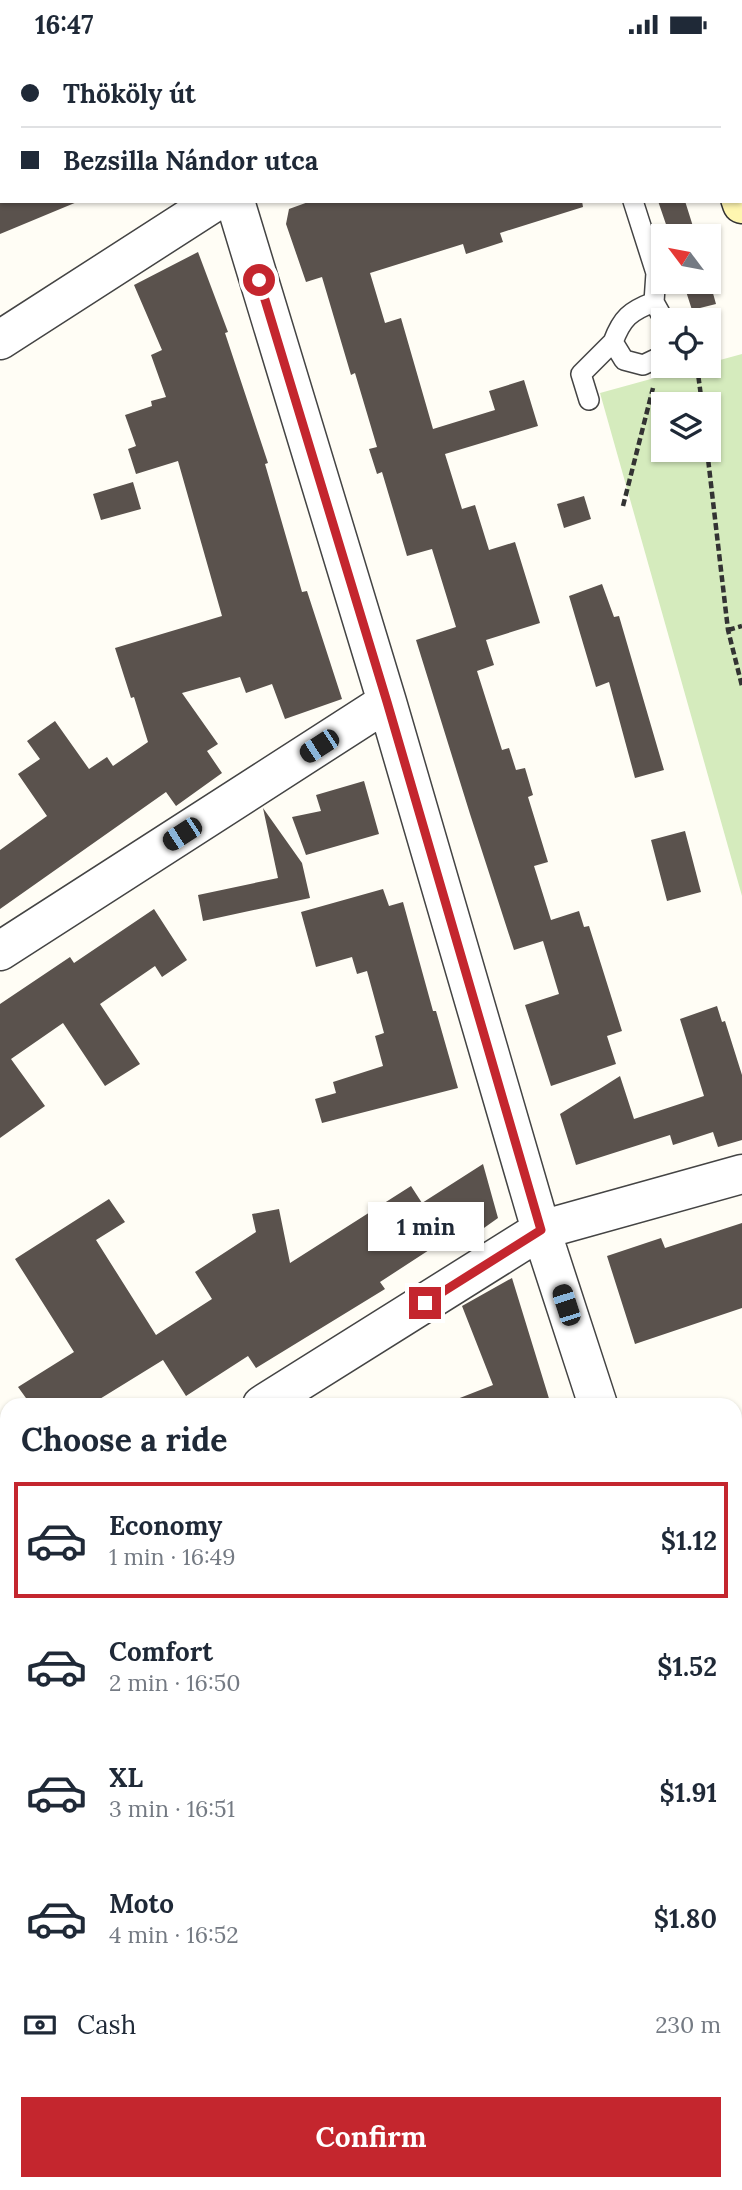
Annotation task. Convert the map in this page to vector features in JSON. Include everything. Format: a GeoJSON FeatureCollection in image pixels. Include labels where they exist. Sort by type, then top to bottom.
{"type":"FeatureCollection","features":[{"type":"Feature","properties":{"kind":"street"},"geometry":{"type":"LineString","coordinates":[[0,340],[213,203]]}},
{"type":"Feature","properties":{"kind":"street"},"geometry":{"type":"LineString","coordinates":[[236,203],[387,702],[541,1230],[596,1398]]}},
{"type":"Feature","properties":{"kind":"street"},"geometry":{"type":"LineString","coordinates":[[0,951],[387,702]]}},
{"type":"Feature","properties":{"kind":"street"},"geometry":{"type":"LineString","coordinates":[[273,1398],[541,1230],[742,1174]]}},
{"type":"Feature","properties":{"kind":"lane"},"geometry":{"type":"LineString","coordinates":[[634,203],[656,273],[654,302],[657,308]]}},
{"type":"Feature","properties":{"kind":"lane"},"geometry":{"type":"LineString","coordinates":[[589,400],[581,374],[613,342],[621,322],[637,308],[654,302]]}},
{"type":"Feature","properties":{"kind":"lane"},"geometry":{"type":"LineString","coordinates":[[613,342],[624,360],[643,365],[651,361]]}},
{"type":"Feature","properties":{"kind":"path"},"geometry":{"type":"LineString","coordinates":[[623,506],[657,378]]}},
{"type":"Feature","properties":{"kind":"path"},"geometry":{"type":"LineString","coordinates":[[708,462],[728,630],[742,686]]}},
{"type":"Feature","properties":{"kind":"path"},"geometry":{"type":"LineString","coordinates":[[728,630],[742,626]]}},
{"type":"Feature","properties":{"kind":"green space"},"geometry":{"type":"Polygon","coordinates":[[[742,354],[742,896],[600,393],[654,378],[721,378],[721,360],[742,354]]]}},
{"type":"Feature","properties":{"kind":"building"},"geometry":{"type":"Polygon","coordinates":[[[0,203],[75,203],[0,234],[0,203]]]}},
{"type":"Feature","properties":{"kind":"building"},"geometry":{"type":"Polygon","coordinates":[[[306,203],[582,203],[583,207],[500,233],[503,242],[466,254],[463,244],[370,273],[385,323],[401,318],[433,429],[495,410],[489,391],[524,380],[538,426],[445,454],[462,509],[475,505],[489,550],[515,542],[540,623],[486,640],[494,665],[477,671],[502,750],[509,748],[516,770],[525,768],[533,795],[528,797],[548,862],[534,866],[551,920],[579,911],[584,927],[589,926],[622,1031],[607,1036],[616,1064],[551,1086],[525,1005],[559,994],[543,941],[514,950],[416,640],[456,627],[432,549],[407,556],[382,472],[377,474],[369,449],[377,447],[355,373],[351,375],[322,277],[306,282],[286,224],[289,209],[306,203]]]}},
{"type":"Feature","properties":{"kind":"building"},"geometry":{"type":"Polygon","coordinates":[[[659,203],[686,203],[692,224],[666,224],[659,203]]]}},
{"type":"Feature","properties":{"kind":"building"},"geometry":{"type":"Polygon","coordinates":[[[198,252],[228,332],[225,333],[268,463],[265,464],[302,592],[307,591],[342,699],[285,719],[272,684],[246,693],[240,677],[182,693],[218,744],[207,751],[222,773],[176,806],[166,792],[0,909],[0,850],[47,816],[18,774],[40,759],[27,741],[55,721],[89,769],[107,757],[113,766],[148,742],[115,648],[222,616],[178,461],[136,474],[128,449],[136,446],[125,415],[152,406],[151,401],[166,397],[151,355],[162,350],[134,285],[198,252]]]}},
{"type":"Feature","properties":{"kind":"building"},"geometry":{"type":"Polygon","coordinates":[[[687,294],[713,294],[716,304],[691,308],[687,294]]]}},
{"type":"Feature","properties":{"kind":"building"},"geometry":{"type":"Polygon","coordinates":[[[133,482],[141,509],[101,520],[93,494],[133,482]]]}},
{"type":"Feature","properties":{"kind":"building"},"geometry":{"type":"Polygon","coordinates":[[[584,496],[591,519],[564,528],[557,504],[584,496]]]}},
{"type":"Feature","properties":{"kind":"building"},"geometry":{"type":"Polygon","coordinates":[[[602,584],[614,617],[619,616],[664,770],[635,778],[609,682],[596,687],[569,596],[602,584]]]}},
{"type":"Feature","properties":{"kind":"building"},"geometry":{"type":"Polygon","coordinates":[[[364,781],[379,834],[306,855],[292,817],[321,811],[316,795],[364,781]]]}},
{"type":"Feature","properties":{"kind":"building"},"geometry":{"type":"Polygon","coordinates":[[[263,808],[302,863],[310,898],[203,921],[198,895],[278,878],[263,808]]]}},
{"type":"Feature","properties":{"kind":"building"},"geometry":{"type":"Polygon","coordinates":[[[685,831],[701,892],[667,901],[651,840],[685,831]]]}},
{"type":"Feature","properties":{"kind":"building"},"geometry":{"type":"Polygon","coordinates":[[[383,889],[389,906],[403,902],[433,1011],[436,1011],[458,1088],[322,1123],[315,1099],[336,1093],[333,1082],[383,1066],[375,1036],[384,1033],[367,971],[357,974],[352,957],[316,967],[301,912],[383,889]]]}},
{"type":"Feature","properties":{"kind":"building"},"geometry":{"type":"Polygon","coordinates":[[[154,909],[187,960],[162,977],[155,966],[100,1004],[140,1064],[105,1086],[63,1023],[11,1059],[45,1106],[0,1138],[0,1004],[70,957],[74,963],[154,909]]]}},
{"type":"Feature","properties":{"kind":"building"},"geometry":{"type":"Polygon","coordinates":[[[717,1006],[722,1022],[725,1021],[742,1075],[742,1140],[718,1147],[713,1132],[673,1145],[670,1135],[576,1165],[560,1114],[620,1076],[634,1119],[704,1096],[680,1019],[717,1006]]]}},
{"type":"Feature","properties":{"kind":"building"},"geometry":{"type":"Polygon","coordinates":[[[483,1164],[498,1218],[453,1250],[446,1239],[380,1282],[385,1289],[256,1368],[248,1356],[186,1396],[163,1360],[101,1398],[26,1398],[18,1387],[74,1352],[15,1259],[109,1199],[125,1222],[96,1240],[156,1335],[212,1299],[195,1272],[256,1232],[252,1214],[279,1209],[290,1263],[411,1186],[422,1203],[483,1164]]]}},
{"type":"Feature","properties":{"kind":"building"},"geometry":{"type":"Polygon","coordinates":[[[742,1223],[742,1308],[635,1344],[607,1256],[661,1238],[665,1248],[742,1223]]]}},
{"type":"Feature","properties":{"kind":"building"},"geometry":{"type":"Polygon","coordinates":[[[512,1278],[549,1398],[460,1398],[493,1385],[462,1306],[512,1278]]]}},
{"type":"Feature","properties":{"kind":"route"},"geometry":{"type":"LineString","coordinates":[[259,280],[387,702],[541,1230],[425,1303]]}}]}
